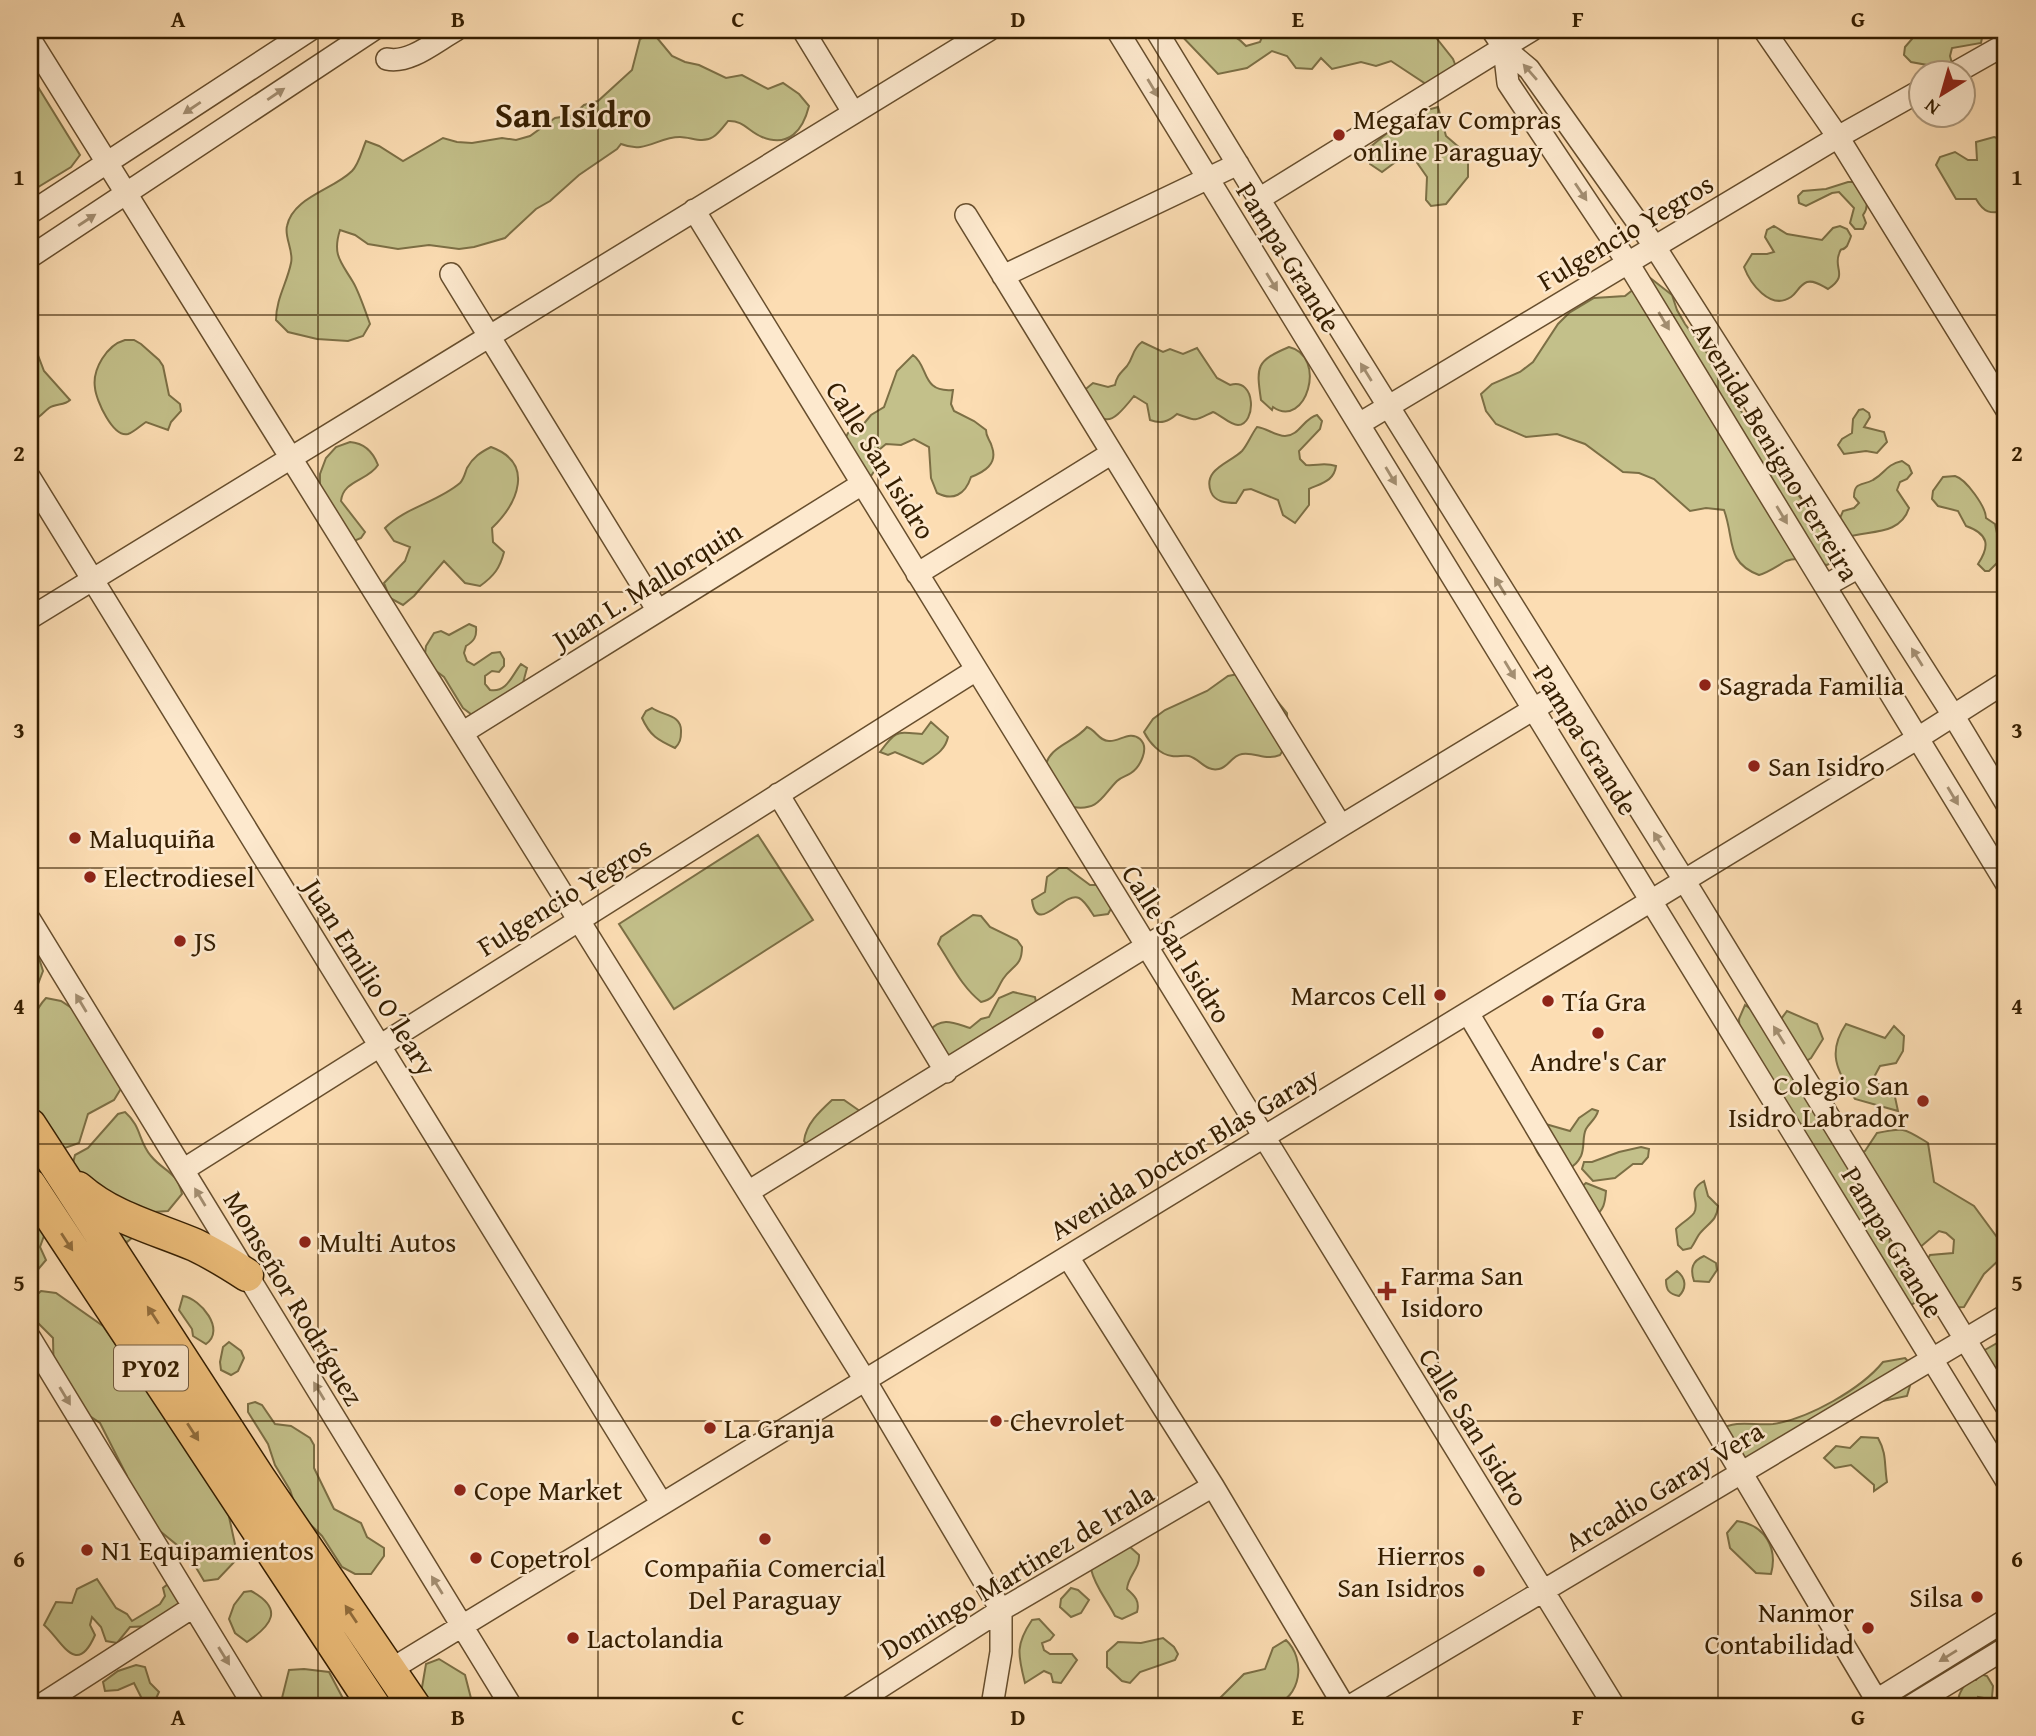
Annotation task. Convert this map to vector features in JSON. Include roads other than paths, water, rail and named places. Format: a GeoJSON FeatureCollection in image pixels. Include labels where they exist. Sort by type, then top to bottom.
{"type":"FeatureCollection","features":[{"type":"Feature","properties":{"kind":"highway","name":"PY02"},"geometry":{"type":"LineString","coordinates":[[30,1125],[259,1478],[414,1706]]}},
{"type":"Feature","properties":{"kind":"highway"},"geometry":{"type":"LineString","coordinates":[[60,1172],[86,1195],[117,1215],[195,1245],[224,1259],[247,1275]]}},
{"type":"Feature","properties":{"kind":"highway","name":"PY02"},"geometry":{"type":"LineString","coordinates":[[30,1185],[374,1706]]}},
{"type":"Feature","properties":{"kind":"street"},"geometry":{"type":"LineString","coordinates":[[30,213],[310,30]]}},
{"type":"Feature","properties":{"kind":"street"},"geometry":{"type":"LineString","coordinates":[[387,59],[397,61],[407,58],[456,30]]}},
{"type":"Feature","properties":{"kind":"street"},"geometry":{"type":"LineString","coordinates":[[803,30],[853,113]]}},
{"type":"Feature","properties":{"kind":"street"},"geometry":{"type":"LineString","coordinates":[[30,618],[989,30]]}},
{"type":"Feature","properties":{"kind":"street","name":"Pampa Grande"},"geometry":{"type":"LineString","coordinates":[[1118,30],[2006,1480]]}},
{"type":"Feature","properties":{"kind":"street","name":"Pampa Grande"},"geometry":{"type":"LineString","coordinates":[[1156,30],[1684,880],[2006,1406]]}},
{"type":"Feature","properties":{"kind":"street","name":"Avenida Benigno Ferreira"},"geometry":{"type":"LineString","coordinates":[[1492,30],[1504,48],[1529,69],[1655,247],[1953,715],[2006,803]]}},
{"type":"Feature","properties":{"kind":"street"},"geometry":{"type":"LineString","coordinates":[[1259,199],[1532,30]]}},
{"type":"Feature","properties":{"kind":"street"},"geometry":{"type":"LineString","coordinates":[[1764,30],[1838,137],[2006,409]]}},
{"type":"Feature","properties":{"kind":"street"},"geometry":{"type":"LineString","coordinates":[[30,257],[366,32]]}},
{"type":"Feature","properties":{"kind":"street"},"geometry":{"type":"LineString","coordinates":[[30,39],[865,1380],[1001,1610],[1001,1652],[992,1706]]}},
{"type":"Feature","properties":{"kind":"street"},"geometry":{"type":"LineString","coordinates":[[1976,61],[2006,44]]}},
{"type":"Feature","properties":{"kind":"street","name":"Avenida Benigno Ferreira"},"geometry":{"type":"LineString","coordinates":[[1504,48],[1508,83],[1628,262],[2006,883]]}},
{"type":"Feature","properties":{"kind":"street","name":"Fulgencio Yegros"},"geometry":{"type":"LineString","coordinates":[[1359,424],[1838,137],[1906,100]]}},
{"type":"Feature","properties":{"kind":"street"},"geometry":{"type":"LineString","coordinates":[[1003,276],[1238,164]]}},
{"type":"Feature","properties":{"kind":"street","name":"Calle San Isidro"},"geometry":{"type":"LineString","coordinates":[[694,209],[1614,1706]]}},
{"type":"Feature","properties":{"kind":"street"},"geometry":{"type":"LineString","coordinates":[[966,215],[1340,826]]}},
{"type":"Feature","properties":{"kind":"street"},"geometry":{"type":"LineString","coordinates":[[451,274],[657,611]]}},
{"type":"Feature","properties":{"kind":"street"},"geometry":{"type":"LineString","coordinates":[[917,574],[1112,453]]}},
{"type":"Feature","properties":{"kind":"street","name":"Juan Emilio O´leary"},"geometry":{"type":"LineString","coordinates":[[30,478],[662,1504]]}},
{"type":"Feature","properties":{"kind":"street","name":"Juan L. Mallorquin"},"geometry":{"type":"LineString","coordinates":[[462,733],[862,484]]}},
{"type":"Feature","properties":{"kind":"street"},"geometry":{"type":"LineString","coordinates":[[1825,586],[1859,567]]}},
{"type":"Feature","properties":{"kind":"street","name":"Fulgencio Yegros"},"geometry":{"type":"LineString","coordinates":[[183,1170],[976,670]]}},
{"type":"Feature","properties":{"kind":"street","name":"Avenida Doctor Blas Garay"},"geometry":{"type":"LineString","coordinates":[[390,1670],[1653,900],[2006,681]]}},
{"type":"Feature","properties":{"kind":"street"},"geometry":{"type":"LineString","coordinates":[[748,1192],[1565,690]]}},
{"type":"Feature","properties":{"kind":"street"},"geometry":{"type":"LineString","coordinates":[[778,794],[946,1072]]}},
{"type":"Feature","properties":{"kind":"street","name":"Monseñor Rodríguez"},"geometry":{"type":"LineString","coordinates":[[30,920],[511,1706]]}},
{"type":"Feature","properties":{"kind":"street"},"geometry":{"type":"LineString","coordinates":[[1717,1007],[1749,987]]}},
{"type":"Feature","properties":{"kind":"street"},"geometry":{"type":"LineString","coordinates":[[1468,1013],[1742,1472],[1874,1704],[2006,1620]]}},
{"type":"Feature","properties":{"kind":"street"},"geometry":{"type":"LineString","coordinates":[[1068,1256],[1213,1486],[1345,1706]]}},
{"type":"Feature","properties":{"kind":"street","name":"Arcadio Garay Vera"},"geometry":{"type":"LineString","coordinates":[[1350,1706],[2006,1315]]}},
{"type":"Feature","properties":{"kind":"street"},"geometry":{"type":"LineString","coordinates":[[30,1338],[254,1706]]}},
{"type":"Feature","properties":{"kind":"street","name":"Domingo Martinez de Irala"},"geometry":{"type":"LineString","coordinates":[[851,1706],[1001,1610],[1213,1486]]}},
{"type":"Feature","properties":{"kind":"street"},"geometry":{"type":"LineString","coordinates":[[39,1706],[193,1607]]}},
{"type":"Feature","properties":{"kind":"street"},"geometry":{"type":"LineString","coordinates":[[1912,1706],[2006,1648]]}},
{"type":"Feature","properties":{"kind":"place","name":"Megafav Compras online Paraguay"},"geometry":{"type":"Point","coordinates":[1339,135]}},
{"type":"Feature","properties":{"kind":"place","name":"Sagrada Familia"},"geometry":{"type":"Point","coordinates":[1705,685]}},
{"type":"Feature","properties":{"kind":"place","name":"San Isidro"},"geometry":{"type":"Point","coordinates":[1754,766]}},
{"type":"Feature","properties":{"kind":"place","name":"Maluquiña"},"geometry":{"type":"Point","coordinates":[75,838]}},
{"type":"Feature","properties":{"kind":"place","name":"Electrodiesel"},"geometry":{"type":"Point","coordinates":[90,877]}},
{"type":"Feature","properties":{"kind":"place","name":"JS"},"geometry":{"type":"Point","coordinates":[180,941]}},
{"type":"Feature","properties":{"kind":"place","name":"Marcos Cell"},"geometry":{"type":"Point","coordinates":[1440,995]}},
{"type":"Feature","properties":{"kind":"place","name":"Tía Gra"},"geometry":{"type":"Point","coordinates":[1548,1001]}},
{"type":"Feature","properties":{"kind":"place","name":"Andre's Car"},"geometry":{"type":"Point","coordinates":[1598,1033]}},
{"type":"Feature","properties":{"kind":"place","name":"Colegio San Isidro Labrador"},"geometry":{"type":"Point","coordinates":[1923,1101]}},
{"type":"Feature","properties":{"kind":"place","name":"Multi Autos"},"geometry":{"type":"Point","coordinates":[305,1242]}},
{"type":"Feature","properties":{"kind":"place","name":"Farma San Isidoro"},"geometry":{"type":"Point","coordinates":[1387,1291]}},
{"type":"Feature","properties":{"kind":"place","name":"Chevrolet"},"geometry":{"type":"Point","coordinates":[996,1421]}},
{"type":"Feature","properties":{"kind":"place","name":"La Granja"},"geometry":{"type":"Point","coordinates":[710,1428]}},
{"type":"Feature","properties":{"kind":"place","name":"Cope Market"},"geometry":{"type":"Point","coordinates":[460,1490]}},
{"type":"Feature","properties":{"kind":"place","name":"Compañia Comercial Del Paraguay"},"geometry":{"type":"Point","coordinates":[765,1539]}},
{"type":"Feature","properties":{"kind":"place","name":"N1 Equipamientos"},"geometry":{"type":"Point","coordinates":[87,1550]}},
{"type":"Feature","properties":{"kind":"place","name":"Copetrol"},"geometry":{"type":"Point","coordinates":[476,1558]}},
{"type":"Feature","properties":{"kind":"place","name":"Hierros San Isidros"},"geometry":{"type":"Point","coordinates":[1479,1571]}},
{"type":"Feature","properties":{"kind":"place","name":"Silsa"},"geometry":{"type":"Point","coordinates":[1977,1597]}},
{"type":"Feature","properties":{"kind":"place","name":"Nanmor Contabilidad"},"geometry":{"type":"Point","coordinates":[1868,1628]}},
{"type":"Feature","properties":{"kind":"place","name":"Lactolandia"},"geometry":{"type":"Point","coordinates":[573,1638]}},
{"type":"Feature","properties":{"kind":"district","name":"San Isidro"},"geometry":{"type":"Point","coordinates":[573,115]}}]}
